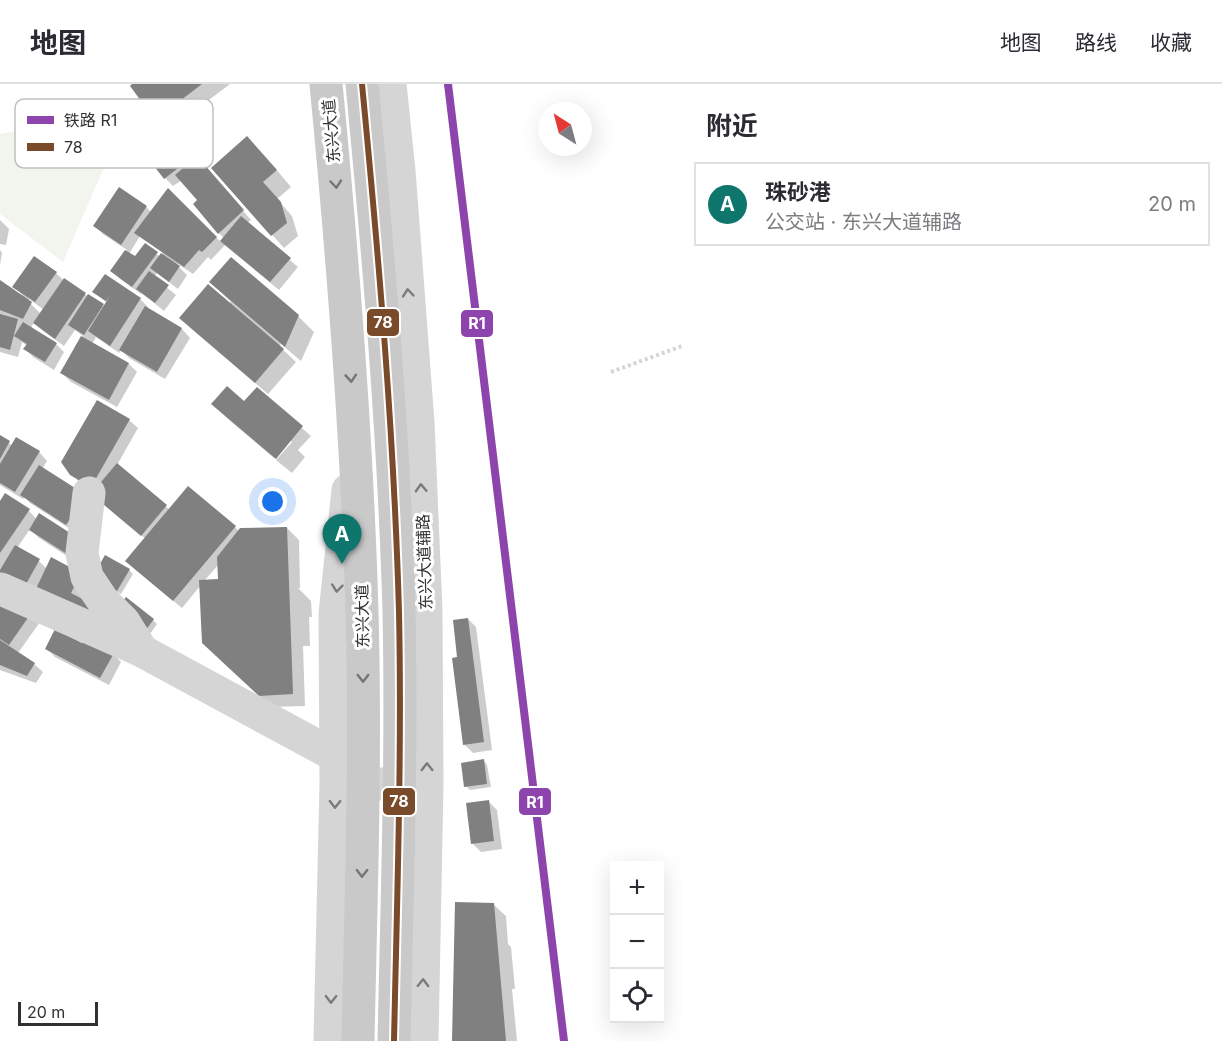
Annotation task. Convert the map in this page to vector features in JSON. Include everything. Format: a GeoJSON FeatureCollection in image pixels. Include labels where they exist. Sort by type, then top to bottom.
{"type":"FeatureCollection","features":[{"type":"Feature","properties":{"kind":"main road","name":"东兴大道"},"geometry":{"type":"LineString","coordinates":[[326,84],[354,426],[362,613],[364,784],[347,927],[358,1041]]}},
{"type":"Feature","properties":{"kind":"main road"},"geometry":{"type":"LineString","coordinates":[[362,84],[390,424],[399,612],[400,784],[394,1041]]}},
{"type":"Feature","properties":{"kind":"street","name":"东兴大道辅路"},"geometry":{"type":"LineString","coordinates":[[390,84],[418,422],[425,587],[427,805],[422,1041]]}},
{"type":"Feature","properties":{"kind":"street"},"geometry":{"type":"LineString","coordinates":[[380,285],[403,231]]}},
{"type":"Feature","properties":{"kind":"street"},"geometry":{"type":"LineString","coordinates":[[330,1041],[347,927],[336,756],[335,614],[354,426]]}},
{"type":"Feature","properties":{"kind":"street"},"geometry":{"type":"LineString","coordinates":[[89,493],[82,553],[87,577],[103,601],[124,622],[142,651]]}},
{"type":"Feature","properties":{"kind":"street"},"geometry":{"type":"LineString","coordinates":[[1,590],[142,651],[336,756],[364,784],[400,784],[427,805]]}},
{"type":"Feature","properties":{"kind":"path"},"geometry":{"type":"LineString","coordinates":[[611,372],[682,346]]}},
{"type":"Feature","properties":{"kind":"shaded area"},"geometry":{"type":"Polygon","coordinates":[[[15,131],[15,168],[104,168],[63,262],[0,214],[0,134],[15,131]]]}},
{"type":"Feature","properties":{"kind":"building"},"geometry":{"type":"Polygon","coordinates":[[[132,84],[202,84],[182,99],[140,99],[130,86],[132,84]]]}},
{"type":"Feature","properties":{"kind":"building"},"geometry":{"type":"Polygon","coordinates":[[[247,136],[277,170],[263,182],[281,202],[287,223],[271,236],[211,168],[247,136]]]}},
{"type":"Feature","properties":{"kind":"building"},"geometry":{"type":"Polygon","coordinates":[[[156,168],[178,168],[164,179],[156,168]]]}},
{"type":"Feature","properties":{"kind":"building"},"geometry":{"type":"Polygon","coordinates":[[[183,168],[207,168],[244,210],[218,234],[193,204],[197,200],[175,175],[183,168]]]}},
{"type":"Feature","properties":{"kind":"building"},"geometry":{"type":"Polygon","coordinates":[[[119,187],[147,206],[121,245],[93,226],[119,187]]]}},
{"type":"Feature","properties":{"kind":"building"},"geometry":{"type":"Polygon","coordinates":[[[168,188],[217,237],[202,252],[199,250],[184,267],[134,233],[168,188]]]}},
{"type":"Feature","properties":{"kind":"building"},"geometry":{"type":"Polygon","coordinates":[[[241,216],[291,258],[270,282],[220,241],[241,216]]]}},
{"type":"Feature","properties":{"kind":"building"},"geometry":{"type":"Polygon","coordinates":[[[145,243],[158,252],[132,287],[110,271],[125,250],[135,256],[145,243]]]}},
{"type":"Feature","properties":{"kind":"building"},"geometry":{"type":"Polygon","coordinates":[[[161,253],[180,266],[169,282],[150,268],[161,253]]]}},
{"type":"Feature","properties":{"kind":"building"},"geometry":{"type":"Polygon","coordinates":[[[34,256],[57,272],[35,302],[12,287],[34,256]]]}},
{"type":"Feature","properties":{"kind":"building"},"geometry":{"type":"Polygon","coordinates":[[[231,257],[299,315],[285,347],[209,282],[231,257]]]}},
{"type":"Feature","properties":{"kind":"building"},"geometry":{"type":"Polygon","coordinates":[[[149,271],[169,285],[155,303],[136,289],[149,271]]]}},
{"type":"Feature","properties":{"kind":"building"},"geometry":{"type":"Polygon","coordinates":[[[105,274],[141,298],[110,346],[88,331],[111,294],[106,301],[92,292],[105,274]]]}},
{"type":"Feature","properties":{"kind":"building"},"geometry":{"type":"Polygon","coordinates":[[[64,278],[86,293],[55,339],[33,323],[64,278]]]}},
{"type":"Feature","properties":{"kind":"building"},"geometry":{"type":"Polygon","coordinates":[[[0,280],[32,302],[23,319],[0,310],[0,280]]]}},
{"type":"Feature","properties":{"kind":"building"},"geometry":{"type":"Polygon","coordinates":[[[208,284],[284,349],[255,383],[179,318],[208,284]]]}},
{"type":"Feature","properties":{"kind":"building"},"geometry":{"type":"Polygon","coordinates":[[[88,294],[104,304],[84,335],[68,325],[88,294]]]}},
{"type":"Feature","properties":{"kind":"building"},"geometry":{"type":"Polygon","coordinates":[[[145,306],[182,328],[157,372],[119,350],[145,306]]]}},
{"type":"Feature","properties":{"kind":"building"},"geometry":{"type":"Polygon","coordinates":[[[0,314],[18,319],[10,350],[0,347],[0,314]]]}},
{"type":"Feature","properties":{"kind":"building"},"geometry":{"type":"Polygon","coordinates":[[[23,322],[57,343],[45,362],[23,349],[27,344],[14,336],[23,322]]]}},
{"type":"Feature","properties":{"kind":"building"},"geometry":{"type":"Polygon","coordinates":[[[81,336],[129,363],[109,400],[60,373],[81,336]]]}},
{"type":"Feature","properties":{"kind":"building"},"geometry":{"type":"Polygon","coordinates":[[[227,386],[244,401],[257,387],[303,426],[276,459],[211,404],[227,386]]]}},
{"type":"Feature","properties":{"kind":"building"},"geometry":{"type":"Polygon","coordinates":[[[97,400],[130,419],[91,487],[70,475],[61,462],[97,400]]]}},
{"type":"Feature","properties":{"kind":"building"},"geometry":{"type":"Polygon","coordinates":[[[0,435],[10,441],[0,459],[0,435]]]}},
{"type":"Feature","properties":{"kind":"building"},"geometry":{"type":"Polygon","coordinates":[[[16,437],[40,451],[15,492],[0,483],[0,464],[16,437]]]}},
{"type":"Feature","properties":{"kind":"building"},"geometry":{"type":"Polygon","coordinates":[[[117,463],[167,505],[141,536],[91,494],[117,463]]]}},
{"type":"Feature","properties":{"kind":"building"},"geometry":{"type":"Polygon","coordinates":[[[39,465],[86,495],[66,525],[20,495],[39,465]]]}},
{"type":"Feature","properties":{"kind":"building"},"geometry":{"type":"Polygon","coordinates":[[[188,486],[236,526],[173,601],[125,561],[188,486]]]}},
{"type":"Feature","properties":{"kind":"building"},"geometry":{"type":"Polygon","coordinates":[[[5,493],[30,509],[0,553],[0,501],[5,493]]]}},
{"type":"Feature","properties":{"kind":"building"},"geometry":{"type":"Polygon","coordinates":[[[39,513],[81,540],[70,556],[29,530],[39,513]]]}},
{"type":"Feature","properties":{"kind":"building"},"geometry":{"type":"Polygon","coordinates":[[[287,527],[293,694],[259,696],[202,643],[199,580],[218,579],[217,557],[240,528],[287,527]]]}},
{"type":"Feature","properties":{"kind":"building"},"geometry":{"type":"Polygon","coordinates":[[[15,545],[40,559],[20,595],[0,583],[0,570],[15,545]]]}},
{"type":"Feature","properties":{"kind":"building"},"geometry":{"type":"Polygon","coordinates":[[[105,555],[130,569],[117,591],[92,578],[105,555]]]}},
{"type":"Feature","properties":{"kind":"building"},"geometry":{"type":"Polygon","coordinates":[[[51,557],[81,573],[71,593],[117,617],[110,632],[34,593],[51,557]]]}},
{"type":"Feature","properties":{"kind":"building"},"geometry":{"type":"Polygon","coordinates":[[[126,597],[154,619],[145,631],[117,609],[126,597]]]}},
{"type":"Feature","properties":{"kind":"building"},"geometry":{"type":"Polygon","coordinates":[[[0,603],[32,612],[9,645],[0,639],[0,603]]]}},
{"type":"Feature","properties":{"kind":"building"},"geometry":{"type":"Polygon","coordinates":[[[468,618],[484,742],[463,745],[452,658],[457,657],[453,620],[468,618]]]}},
{"type":"Feature","properties":{"kind":"building"},"geometry":{"type":"Polygon","coordinates":[[[55,629],[82,643],[85,638],[114,653],[100,678],[45,649],[55,629]]]}},
{"type":"Feature","properties":{"kind":"building"},"geometry":{"type":"Polygon","coordinates":[[[0,640],[35,663],[27,676],[0,665],[0,640]]]}},
{"type":"Feature","properties":{"kind":"building"},"geometry":{"type":"Polygon","coordinates":[[[484,759],[487,784],[464,787],[461,763],[484,759]]]}},
{"type":"Feature","properties":{"kind":"building"},"geometry":{"type":"Polygon","coordinates":[[[489,800],[494,841],[471,844],[466,803],[489,800]]]}},
{"type":"Feature","properties":{"kind":"building"},"geometry":{"type":"Polygon","coordinates":[[[455,902],[494,903],[506,1041],[452,1041],[455,902]]]}},
{"type":"Feature","properties":{"kind":"rail line","name":"R1"},"geometry":{"type":"LineString","coordinates":[[448,84],[564,1041]]}},
{"type":"Feature","properties":{"kind":"transit line","name":"78"},"geometry":{"type":"LineString","coordinates":[[362,84],[385,348],[394,480],[399,612],[400,773],[394,1041]]}},
{"type":"Feature","properties":{"kind":"place","name":"珠砂港"},"geometry":{"type":"Point","coordinates":[342,564]}}]}
